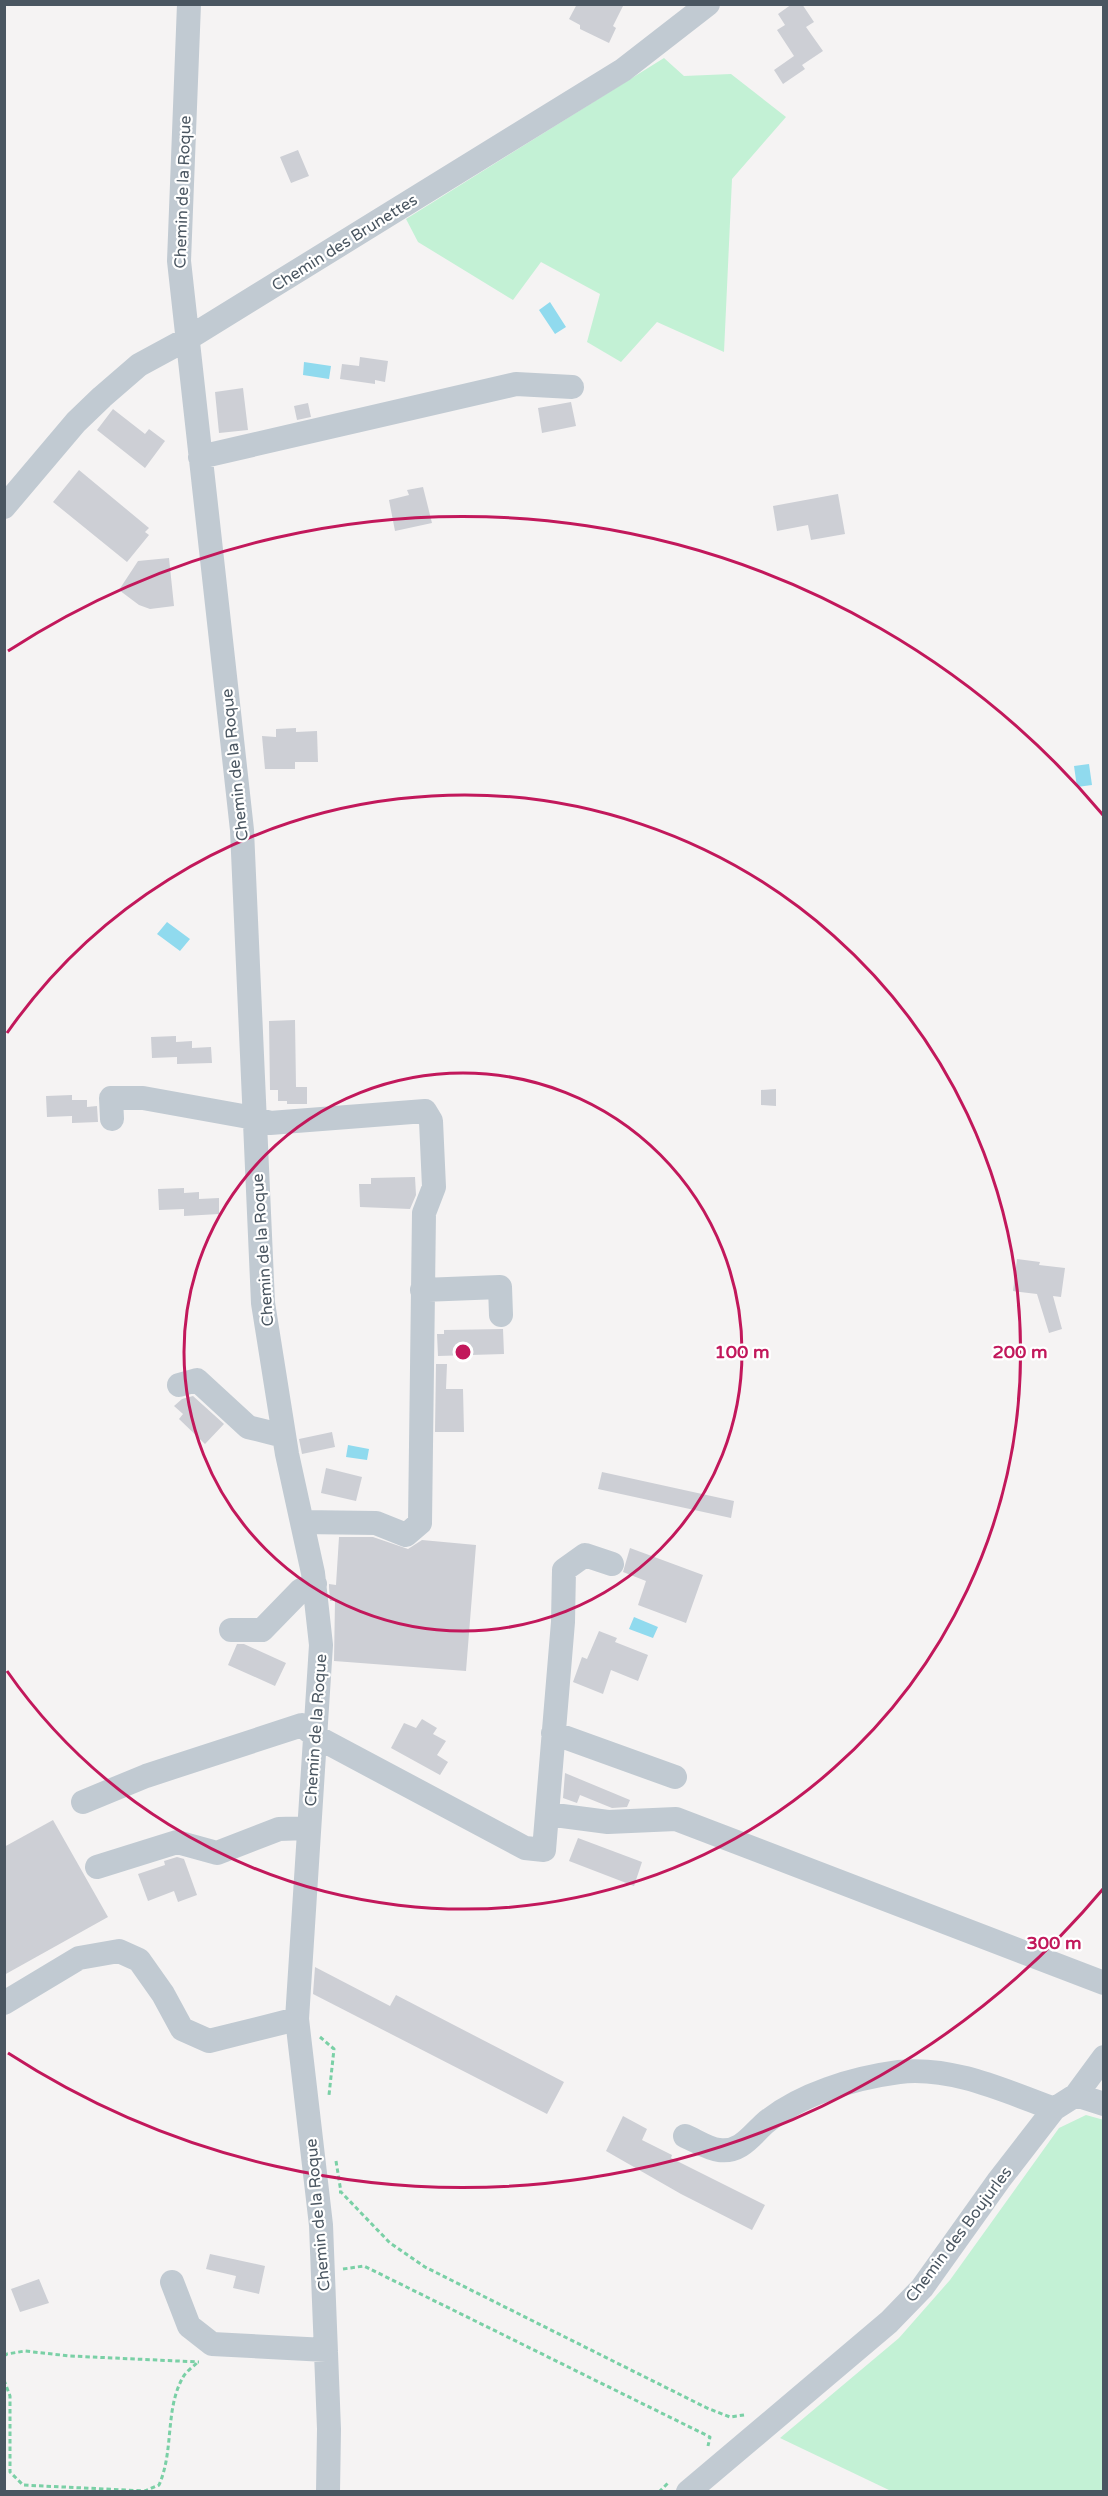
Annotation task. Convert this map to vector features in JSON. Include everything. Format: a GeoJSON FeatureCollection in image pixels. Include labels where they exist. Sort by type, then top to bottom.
{"type":"FeatureCollection","features":[{"type":"Feature","properties":{"kind":"street","name":"Chemin de la Roque"},"geometry":{"type":"LineString","coordinates":[[189,4],[179,261],[242,831],[263,1303],[284,1436],[315,1584],[321,1645],[297,2019],[321,2225],[328,2492]]}},
{"type":"Feature","properties":{"kind":"street","name":"Chemin des Brunettes"},"geometry":{"type":"LineString","coordinates":[[4,507],[76,422],[139,365],[187,339],[623,70],[708,4]]}},
{"type":"Feature","properties":{"kind":"street"},"geometry":{"type":"LineString","coordinates":[[200,458],[516,384],[572,387]]}},
{"type":"Feature","properties":{"kind":"street"},"geometry":{"type":"LineString","coordinates":[[112,1119],[111,1098],[143,1098],[254,1118],[270,1123],[425,1111],[431,1121],[434,1187],[423,1213],[420,1523],[406,1534],[376,1523],[302,1522]]}},
{"type":"Feature","properties":{"kind":"street"},"geometry":{"type":"LineString","coordinates":[[422,1290],[500,1287],[501,1315]]}},
{"type":"Feature","properties":{"kind":"street"},"geometry":{"type":"LineString","coordinates":[[179,1385],[197,1380],[248,1427],[284,1436]]}},
{"type":"Feature","properties":{"kind":"street"},"geometry":{"type":"LineString","coordinates":[[83,1802],[146,1776],[302,1725],[315,1736],[525,1848],[544,1850],[563,1622],[564,1570],[585,1555],[612,1564]]}},
{"type":"Feature","properties":{"kind":"street"},"geometry":{"type":"LineString","coordinates":[[231,1630],[262,1630],[301,1590],[315,1584]]}},
{"type":"Feature","properties":{"kind":"street"},"geometry":{"type":"LineString","coordinates":[[553,1733],[675,1777]]}},
{"type":"Feature","properties":{"kind":"street"},"geometry":{"type":"LineString","coordinates":[[547,1814],[608,1822],[676,1819],[1104,1983]]}},
{"type":"Feature","properties":{"kind":"street"},"geometry":{"type":"LineString","coordinates":[[97,1867],[177,1842],[217,1852],[279,1829],[309,1828]]}},
{"type":"Feature","properties":{"kind":"street"},"geometry":{"type":"LineString","coordinates":[[4,2003],[79,1958],[119,1951],[139,1960],[163,1994],[182,2028],[209,2042],[297,2019]]}},
{"type":"Feature","properties":{"kind":"street","name":"Chemin des Boujurles"},"geometry":{"type":"LineString","coordinates":[[681,2485],[889,2322],[922,2288],[999,2180],[1054,2109],[1076,2095],[1104,2057]]}},
{"type":"Feature","properties":{"kind":"street"},"geometry":{"type":"LineString","coordinates":[[685,2136],[719,2150],[745,2145],[765,2123],[810,2096],[857,2079],[902,2072],[945,2073],[1001,2089],[1054,2109]]}},
{"type":"Feature","properties":{"kind":"street"},"geometry":{"type":"LineString","coordinates":[[1076,2095],[1104,2104]]}},
{"type":"Feature","properties":{"kind":"street"},"geometry":{"type":"LineString","coordinates":[[172,2282],[189,2326],[212,2344],[326,2350]]}},
{"type":"Feature","properties":{"kind":"path"},"geometry":{"type":"LineString","coordinates":[[318,2193],[341,2192],[390,2243],[425,2267],[707,2408],[730,2417],[750,2414]]}},
{"type":"Feature","properties":{"kind":"path"},"geometry":{"type":"LineString","coordinates":[[335,2270],[364,2266],[710,2437],[707,2450]]}},
{"type":"Feature","properties":{"kind":"path"},"geometry":{"type":"LineString","coordinates":[[4,2356],[25,2351],[70,2356],[198,2361],[183,2376],[174,2398],[166,2469],[159,2484],[145,2491],[23,2485],[10,2472],[10,2396],[4,2380]]}},
{"type":"Feature","properties":{"kind":"path"},"geometry":{"type":"LineString","coordinates":[[658,2492],[681,2485]]}},
{"type":"Feature","properties":{"kind":"green space"},"geometry":{"type":"Polygon","coordinates":[[[664,58],[684,76],[731,74],[786,117],[732,179],[724,352],[657,322],[621,362],[587,342],[600,294],[541,262],[513,300],[418,242],[406,219],[664,58]]]}},
{"type":"Feature","properties":{"kind":"green space"},"geometry":{"type":"Polygon","coordinates":[[[1086,2115],[1104,2120],[1103,2491],[891,2491],[780,2438],[899,2338],[950,2280],[1059,2128],[1086,2115]]]}},
{"type":"Feature","properties":{"kind":"water"},"geometry":{"type":"Polygon","coordinates":[[[550,302],[566,327],[555,334],[539,310],[550,302]]]}},
{"type":"Feature","properties":{"kind":"water"},"geometry":{"type":"Polygon","coordinates":[[[304,362],[331,366],[329,379],[303,375],[304,362]]]}},
{"type":"Feature","properties":{"kind":"water"},"geometry":{"type":"Polygon","coordinates":[[[1089,764],[1092,785],[1077,787],[1074,766],[1089,764]]]}},
{"type":"Feature","properties":{"kind":"water"},"geometry":{"type":"Polygon","coordinates":[[[167,922],[190,939],[180,951],[157,934],[167,922]]]}},
{"type":"Feature","properties":{"kind":"water"},"geometry":{"type":"Polygon","coordinates":[[[348,1445],[369,1449],[367,1460],[346,1457],[348,1445]]]}},
{"type":"Feature","properties":{"kind":"water"},"geometry":{"type":"Polygon","coordinates":[[[634,1617],[658,1627],[653,1638],[629,1629],[634,1617]]]}},
{"type":"Feature","properties":{"kind":"building"},"geometry":{"type":"Polygon","coordinates":[[[577,4],[624,4],[613,26],[616,28],[609,43],[580,29],[580,25],[569,19],[577,4]]]}},
{"type":"Feature","properties":{"kind":"building"},"geometry":{"type":"Polygon","coordinates":[[[792,4],[802,4],[814,22],[806,27],[823,51],[802,65],[805,69],[783,84],[774,70],[794,56],[777,30],[785,25],[778,14],[792,4]]]}},
{"type":"Feature","properties":{"kind":"building"},"geometry":{"type":"Polygon","coordinates":[[[298,150],[309,176],[291,183],[280,157],[298,150]]]}},
{"type":"Feature","properties":{"kind":"building"},"geometry":{"type":"Polygon","coordinates":[[[360,357],[388,361],[385,382],[375,380],[375,384],[340,379],[342,364],[359,366],[360,357]]]}},
{"type":"Feature","properties":{"kind":"building"},"geometry":{"type":"Polygon","coordinates":[[[243,388],[248,430],[219,433],[215,392],[243,388]]]}},
{"type":"Feature","properties":{"kind":"building"},"geometry":{"type":"Polygon","coordinates":[[[571,402],[576,426],[542,433],[538,408],[571,402]]]}},
{"type":"Feature","properties":{"kind":"building"},"geometry":{"type":"Polygon","coordinates":[[[308,403],[311,417],[297,420],[294,406],[308,403]]]}},
{"type":"Feature","properties":{"kind":"building"},"geometry":{"type":"Polygon","coordinates":[[[113,409],[145,434],[149,429],[165,441],[145,468],[97,430],[113,409]]]}},
{"type":"Feature","properties":{"kind":"building"},"geometry":{"type":"Polygon","coordinates":[[[79,470],[149,528],[145,532],[149,535],[127,562],[53,502],[79,470]]]}},
{"type":"Feature","properties":{"kind":"building"},"geometry":{"type":"Polygon","coordinates":[[[423,487],[432,523],[395,531],[389,500],[409,495],[407,490],[423,487]]]}},
{"type":"Feature","properties":{"kind":"building"},"geometry":{"type":"Polygon","coordinates":[[[838,494],[845,534],[811,540],[808,525],[777,531],[773,506],[838,494]]]}},
{"type":"Feature","properties":{"kind":"building"},"geometry":{"type":"Polygon","coordinates":[[[169,558],[174,606],[150,609],[139,605],[119,590],[138,561],[169,558]]]}},
{"type":"Feature","properties":{"kind":"building"},"geometry":{"type":"Polygon","coordinates":[[[296,728],[296,732],[317,731],[318,762],[295,762],[295,769],[265,769],[262,736],[276,737],[276,729],[296,728]]]}},
{"type":"Feature","properties":{"kind":"building"},"geometry":{"type":"Polygon","coordinates":[[[295,1020],[296,1087],[307,1087],[307,1104],[287,1104],[287,1101],[278,1101],[278,1090],[270,1090],[269,1021],[295,1020]]]}},
{"type":"Feature","properties":{"kind":"building"},"geometry":{"type":"Polygon","coordinates":[[[176,1036],[176,1042],[192,1041],[192,1048],[211,1047],[212,1063],[177,1064],[177,1057],[152,1058],[151,1037],[176,1036]]]}},
{"type":"Feature","properties":{"kind":"building"},"geometry":{"type":"Polygon","coordinates":[[[776,1089],[776,1106],[761,1105],[761,1090],[776,1089]]]}},
{"type":"Feature","properties":{"kind":"building"},"geometry":{"type":"Polygon","coordinates":[[[72,1095],[72,1100],[87,1100],[87,1107],[97,1106],[98,1122],[72,1123],[72,1116],[47,1117],[46,1096],[72,1095]]]}},
{"type":"Feature","properties":{"kind":"building"},"geometry":{"type":"Polygon","coordinates":[[[415,1177],[416,1195],[410,1209],[360,1207],[359,1184],[371,1184],[371,1178],[415,1177]]]}},
{"type":"Feature","properties":{"kind":"building"},"geometry":{"type":"Polygon","coordinates":[[[184,1188],[184,1193],[199,1192],[199,1199],[219,1198],[219,1214],[184,1216],[184,1209],[159,1210],[158,1189],[184,1188]]]}},
{"type":"Feature","properties":{"kind":"building"},"geometry":{"type":"Polygon","coordinates":[[[1017,1259],[1040,1262],[1039,1265],[1065,1268],[1061,1297],[1053,1296],[1062,1329],[1049,1333],[1037,1294],[1013,1291],[1017,1259]]]}},
{"type":"Feature","properties":{"kind":"building"},"geometry":{"type":"Polygon","coordinates":[[[503,1329],[504,1354],[438,1356],[437,1334],[444,1334],[444,1330],[503,1329]]]}},
{"type":"Feature","properties":{"kind":"building"},"geometry":{"type":"Polygon","coordinates":[[[436,1364],[447,1364],[446,1389],[463,1389],[464,1432],[435,1432],[436,1364]]]}},
{"type":"Feature","properties":{"kind":"building"},"geometry":{"type":"Polygon","coordinates":[[[193,1396],[224,1424],[205,1444],[179,1419],[183,1414],[174,1406],[182,1399],[193,1396]]]}},
{"type":"Feature","properties":{"kind":"building"},"geometry":{"type":"Polygon","coordinates":[[[332,1432],[335,1447],[302,1454],[299,1439],[332,1432]]]}},
{"type":"Feature","properties":{"kind":"building"},"geometry":{"type":"Polygon","coordinates":[[[326,1468],[362,1477],[356,1501],[321,1493],[326,1468]]]}},
{"type":"Feature","properties":{"kind":"building"},"geometry":{"type":"Polygon","coordinates":[[[602,1472],[734,1501],[731,1518],[598,1489],[602,1472]]]}},
{"type":"Feature","properties":{"kind":"building"},"geometry":{"type":"Polygon","coordinates":[[[339,1537],[373,1537],[408,1549],[422,1540],[476,1545],[466,1671],[334,1661],[335,1601],[330,1601],[329,1584],[336,1585],[339,1537]]]}},
{"type":"Feature","properties":{"kind":"building"},"geometry":{"type":"Polygon","coordinates":[[[630,1548],[703,1575],[686,1623],[638,1605],[646,1581],[623,1572],[630,1548]]]}},
{"type":"Feature","properties":{"kind":"building"},"geometry":{"type":"Polygon","coordinates":[[[599,1631],[617,1638],[615,1642],[648,1655],[638,1681],[611,1670],[603,1694],[573,1682],[582,1657],[587,1659],[599,1631]]]}},
{"type":"Feature","properties":{"kind":"building"},"geometry":{"type":"Polygon","coordinates":[[[237,1644],[244,1644],[286,1663],[275,1686],[228,1665],[237,1644]]]}},
{"type":"Feature","properties":{"kind":"building"},"geometry":{"type":"Polygon","coordinates":[[[422,1719],[437,1728],[433,1734],[446,1741],[437,1755],[448,1762],[440,1775],[391,1748],[404,1723],[416,1728],[422,1719]]]}},
{"type":"Feature","properties":{"kind":"building"},"geometry":{"type":"Polygon","coordinates":[[[565,1773],[630,1800],[627,1807],[612,1808],[580,1795],[577,1803],[563,1798],[565,1773]]]}},
{"type":"Feature","properties":{"kind":"building"},"geometry":{"type":"Polygon","coordinates":[[[53,1820],[108,1917],[4,1975],[4,1847],[53,1820]]]}},
{"type":"Feature","properties":{"kind":"building"},"geometry":{"type":"Polygon","coordinates":[[[578,1838],[642,1862],[634,1886],[569,1861],[578,1838]]]}},
{"type":"Feature","properties":{"kind":"building"},"geometry":{"type":"Polygon","coordinates":[[[177,1857],[184,1859],[197,1895],[178,1902],[174,1891],[148,1901],[138,1874],[165,1865],[164,1861],[177,1857]]]}},
{"type":"Feature","properties":{"kind":"building"},"geometry":{"type":"Polygon","coordinates":[[[315,1967],[390,2006],[396,1995],[564,2082],[547,2114],[313,1994],[315,1967]]]}},
{"type":"Feature","properties":{"kind":"building"},"geometry":{"type":"Polygon","coordinates":[[[623,2116],[647,2129],[642,2140],[672,2155],[671,2158],[765,2205],[752,2230],[681,2194],[606,2151],[623,2116]]]}},
{"type":"Feature","properties":{"kind":"building"},"geometry":{"type":"Polygon","coordinates":[[[210,2254],[265,2266],[259,2294],[233,2288],[236,2276],[206,2269],[210,2254]]]}},
{"type":"Feature","properties":{"kind":"building"},"geometry":{"type":"Polygon","coordinates":[[[39,2279],[49,2303],[20,2312],[11,2289],[39,2279]]]}}]}
